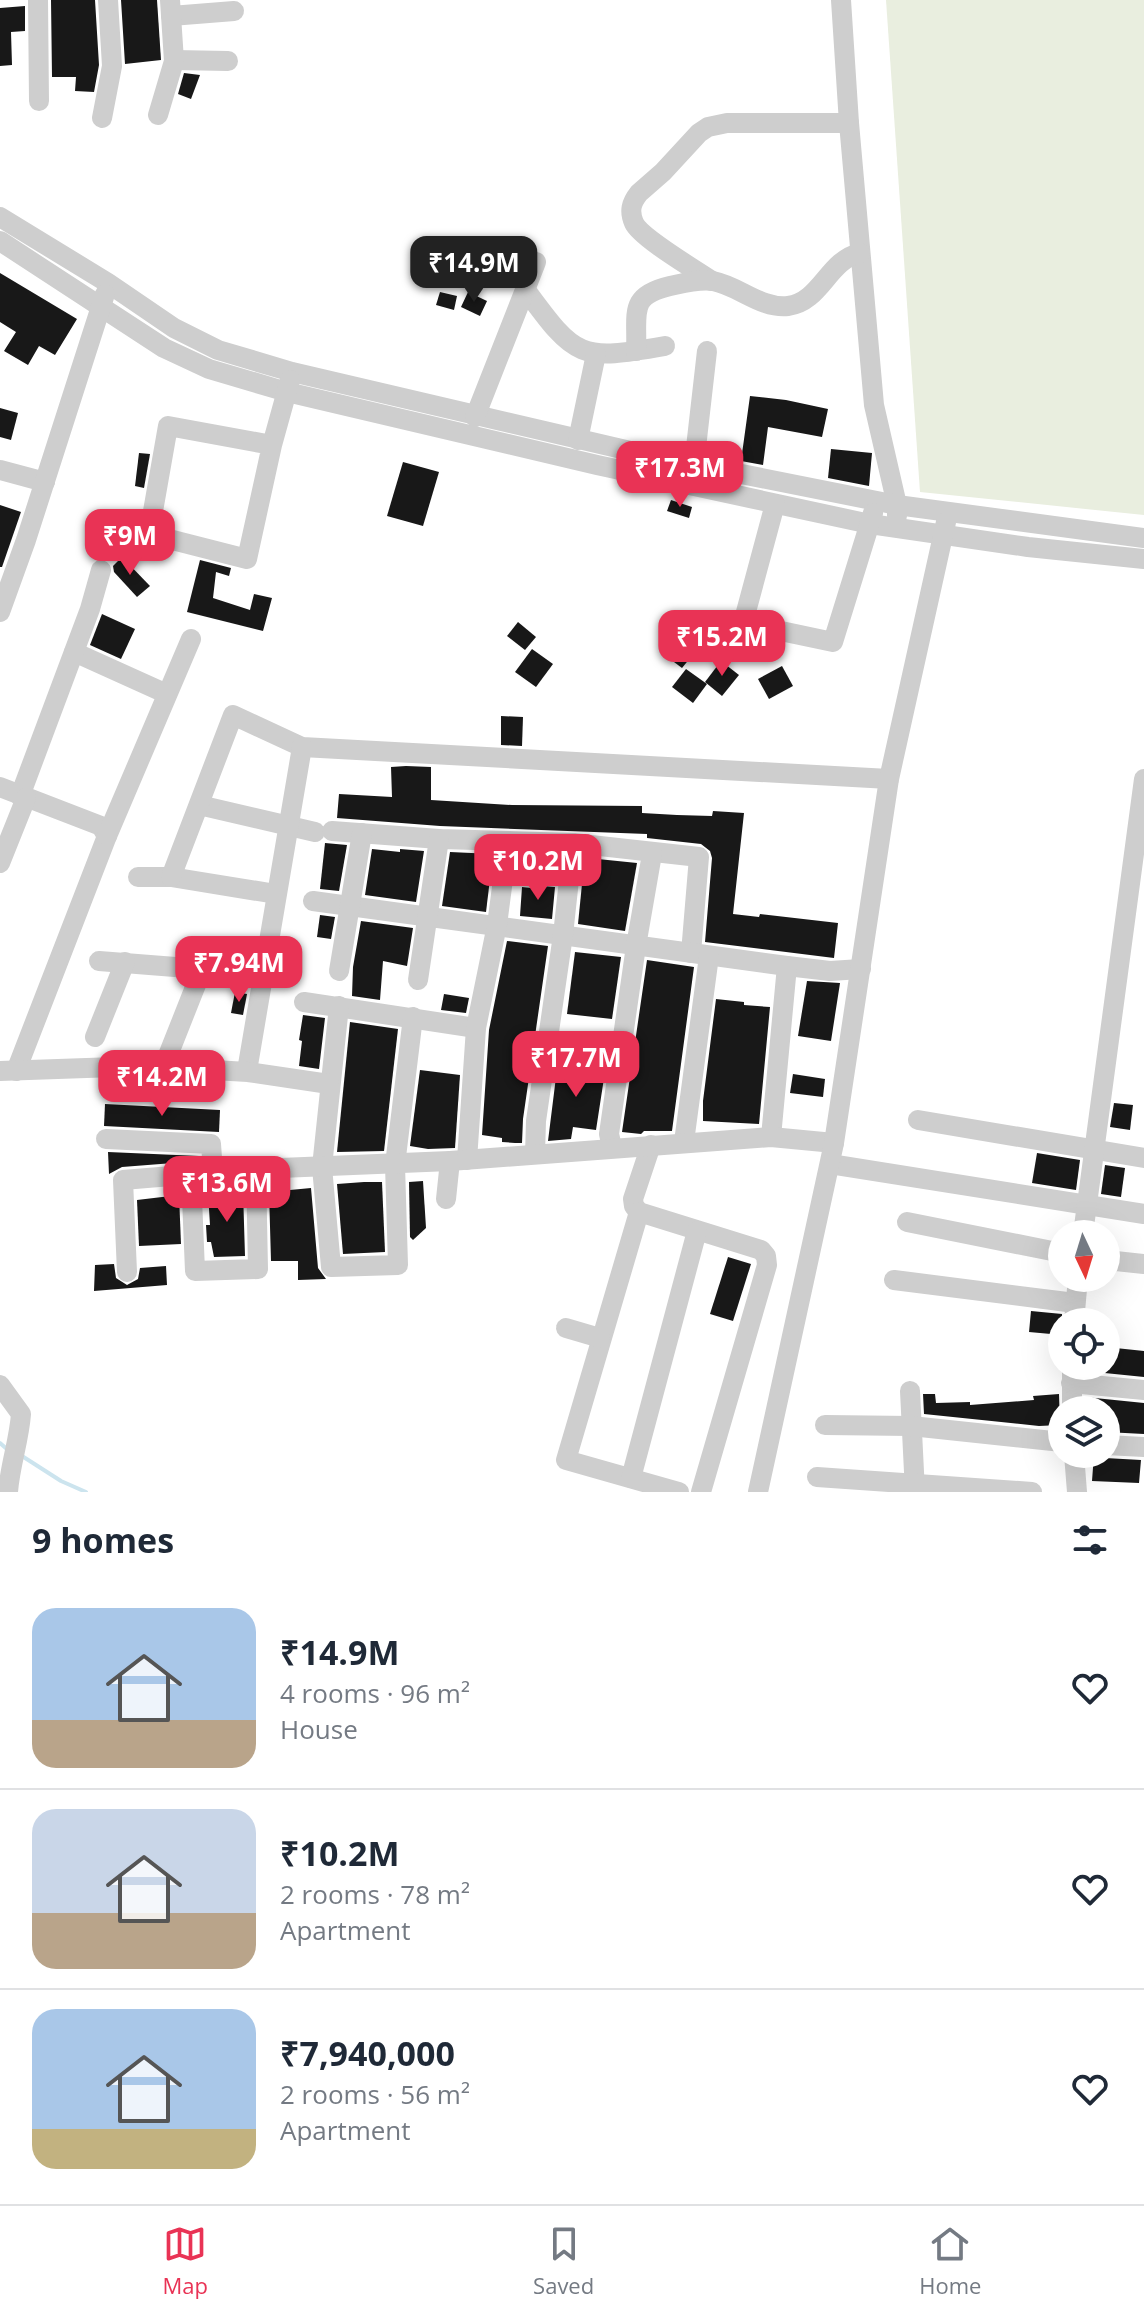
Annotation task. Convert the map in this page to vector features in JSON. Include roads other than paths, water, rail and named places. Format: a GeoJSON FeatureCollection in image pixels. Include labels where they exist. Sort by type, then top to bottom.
{"type":"FeatureCollection","features":[{"type":"Feature","properties":{"kind":"street"},"geometry":{"type":"LineString","coordinates":[[38,0],[39,101]]}},
{"type":"Feature","properties":{"kind":"street"},"geometry":{"type":"LineString","coordinates":[[102,118],[112,66],[108,0]]}},
{"type":"Feature","properties":{"kind":"street"},"geometry":{"type":"LineString","coordinates":[[841,0],[874,405],[887,503],[897,528]]}},
{"type":"Feature","properties":{"kind":"street"},"geometry":{"type":"LineString","coordinates":[[158,115],[174,60],[171,8],[234,11]]}},
{"type":"Feature","properties":{"kind":"street"},"geometry":{"type":"LineString","coordinates":[[174,60],[228,61]]}},
{"type":"Feature","properties":{"kind":"street"},"geometry":{"type":"LineString","coordinates":[[712,281],[637,228],[631,211],[639,193],[708,127],[727,123],[849,123]]}},
{"type":"Feature","properties":{"kind":"street"},"geometry":{"type":"LineString","coordinates":[[0,217],[108,283],[174,328],[289,382]]}},
{"type":"Feature","properties":{"kind":"street"},"geometry":{"type":"LineString","coordinates":[[0,241],[164,348],[209,369],[289,382],[775,504],[870,524],[1028,547],[1144,559]]}},
{"type":"Feature","properties":{"kind":"street"},"geometry":{"type":"LineString","coordinates":[[636,351],[638,303],[644,295],[695,281],[712,281],[761,302],[786,306],[799,303],[813,293],[844,258],[860,253]]}},
{"type":"Feature","properties":{"kind":"street"},"geometry":{"type":"LineString","coordinates":[[475,417],[536,262]]}},
{"type":"Feature","properties":{"kind":"street"},"geometry":{"type":"LineString","coordinates":[[0,612],[108,283]]}},
{"type":"Feature","properties":{"kind":"street"},"geometry":{"type":"LineString","coordinates":[[525,289],[563,339],[576,348],[596,354],[665,346]]}},
{"type":"Feature","properties":{"kind":"street"},"geometry":{"type":"LineString","coordinates":[[694,465],[707,351]]}},
{"type":"Feature","properties":{"kind":"street"},"geometry":{"type":"LineString","coordinates":[[578,440],[596,354]]}},
{"type":"Feature","properties":{"kind":"street"},"geometry":{"type":"LineString","coordinates":[[272,445],[168,426],[149,534],[247,559],[289,382]]}},
{"type":"Feature","properties":{"kind":"street"},"geometry":{"type":"LineString","coordinates":[[402,409],[475,417],[887,503],[1144,538]]}},
{"type":"Feature","properties":{"kind":"street"},"geometry":{"type":"LineString","coordinates":[[0,470],[45,482]]}},
{"type":"Feature","properties":{"kind":"street"},"geometry":{"type":"LineString","coordinates":[[775,504],[743,623],[833,642],[870,524],[887,503]]}},
{"type":"Feature","properties":{"kind":"street"},"geometry":{"type":"LineString","coordinates":[[758,1492],[832,1154],[889,779],[948,513]]}},
{"type":"Feature","properties":{"kind":"street"},"geometry":{"type":"LineString","coordinates":[[0,863],[101,570]]}},
{"type":"Feature","properties":{"kind":"street"},"geometry":{"type":"LineString","coordinates":[[191,639],[8,1071],[144,1066],[248,1072],[329,1084]]}},
{"type":"Feature","properties":{"kind":"street"},"geometry":{"type":"LineString","coordinates":[[74,652],[167,694]]}},
{"type":"Feature","properties":{"kind":"street"},"geometry":{"type":"LineString","coordinates":[[171,877],[233,715],[302,747],[889,779]]}},
{"type":"Feature","properties":{"kind":"street"},"geometry":{"type":"LineString","coordinates":[[248,1065],[302,747]]}},
{"type":"Feature","properties":{"kind":"street"},"geometry":{"type":"LineString","coordinates":[[1085,1220],[1144,779]]}},
{"type":"Feature","properties":{"kind":"street"},"geometry":{"type":"LineString","coordinates":[[0,787],[101,826],[107,836]]}},
{"type":"Feature","properties":{"kind":"street"},"geometry":{"type":"LineString","coordinates":[[199,805],[287,827],[323,832],[573,843],[699,857],[700,955],[684,1142]]}},
{"type":"Feature","properties":{"kind":"street"},"geometry":{"type":"LineString","coordinates":[[339,971],[362,833]]}},
{"type":"Feature","properties":{"kind":"street"},"geometry":{"type":"LineString","coordinates":[[418,980],[439,839]]}},
{"type":"Feature","properties":{"kind":"street"},"geometry":{"type":"LineString","coordinates":[[446,1199],[458,1161],[476,1028],[497,925],[508,841]]}},
{"type":"Feature","properties":{"kind":"street"},"geometry":{"type":"LineString","coordinates":[[535,1154],[536,1121],[573,843]]}},
{"type":"Feature","properties":{"kind":"street"},"geometry":{"type":"LineString","coordinates":[[612,1147],[609,1134],[652,854]]}},
{"type":"Feature","properties":{"kind":"street"},"geometry":{"type":"LineString","coordinates":[[138,877],[171,877],[276,894]]}},
{"type":"Feature","properties":{"kind":"street"},"geometry":{"type":"LineString","coordinates":[[313,901],[787,966],[830,971],[861,969]]}},
{"type":"Feature","properties":{"kind":"street"},"geometry":{"type":"LineString","coordinates":[[99,961],[264,974]]}},
{"type":"Feature","properties":{"kind":"street"},"geometry":{"type":"LineString","coordinates":[[95,1037],[125,962]]}},
{"type":"Feature","properties":{"kind":"street"},"geometry":{"type":"LineString","coordinates":[[771,1137],[787,966]]}},
{"type":"Feature","properties":{"kind":"street"},"geometry":{"type":"LineString","coordinates":[[167,1058],[203,967]]}},
{"type":"Feature","properties":{"kind":"street"},"geometry":{"type":"LineString","coordinates":[[304,1002],[476,1028]]}},
{"type":"Feature","properties":{"kind":"street"},"geometry":{"type":"LineString","coordinates":[[339,1006],[322,1167],[331,1267],[398,1265],[395,1165],[413,1017]]}},
{"type":"Feature","properties":{"kind":"street"},"geometry":{"type":"LineString","coordinates":[[918,1120],[1144,1158]]}},
{"type":"Feature","properties":{"kind":"street"},"geometry":{"type":"LineString","coordinates":[[127,1272],[123,1180],[256,1169],[458,1161],[771,1137],[832,1154],[1144,1214]]}},
{"type":"Feature","properties":{"kind":"street"},"geometry":{"type":"LineString","coordinates":[[106,1139],[211,1144],[213,1172]]}},
{"type":"Feature","properties":{"kind":"street"},"geometry":{"type":"LineString","coordinates":[[651,1145],[633,1199],[639,1212],[761,1250],[766,1256],[767,1265],[701,1492]]}},
{"type":"Feature","properties":{"kind":"street"},"geometry":{"type":"LineString","coordinates":[[191,1174],[195,1271],[258,1269],[256,1169]]}},
{"type":"Feature","properties":{"kind":"street"},"geometry":{"type":"LineString","coordinates":[[639,1212],[566,1460],[679,1492]]}},
{"type":"Feature","properties":{"kind":"street"},"geometry":{"type":"LineString","coordinates":[[907,1222],[1048,1250]]}},
{"type":"Feature","properties":{"kind":"street"},"geometry":{"type":"LineString","coordinates":[[631,1478],[697,1231]]}},
{"type":"Feature","properties":{"kind":"street"},"geometry":{"type":"LineString","coordinates":[[1120,1261],[1144,1264]]}},
{"type":"Feature","properties":{"kind":"street"},"geometry":{"type":"LineString","coordinates":[[894,1280],[1048,1308]]}},
{"type":"Feature","properties":{"kind":"street"},"geometry":{"type":"LineString","coordinates":[[566,1328],[600,1338]]}},
{"type":"Feature","properties":{"kind":"street"},"geometry":{"type":"LineString","coordinates":[[1095,1380],[1144,1390]]}},
{"type":"Feature","properties":{"kind":"street"},"geometry":{"type":"LineString","coordinates":[[0,1385],[21,1414],[19,1442],[10,1464],[8,1492]]}},
{"type":"Feature","properties":{"kind":"street"},"geometry":{"type":"LineString","coordinates":[[910,1391],[915,1487]]}},
{"type":"Feature","properties":{"kind":"street"},"geometry":{"type":"LineString","coordinates":[[825,1425],[911,1426],[1048,1441]]}},
{"type":"Feature","properties":{"kind":"street"},"geometry":{"type":"LineString","coordinates":[[1120,1446],[1144,1447]]}},
{"type":"Feature","properties":{"kind":"street"},"geometry":{"type":"LineString","coordinates":[[1075,1468],[1077,1492]]}},
{"type":"Feature","properties":{"kind":"street"},"geometry":{"type":"LineString","coordinates":[[817,1477],[915,1487],[1032,1492]]}},
{"type":"Feature","properties":{"kind":"waterway"},"geometry":{"type":"LineString","coordinates":[[0,1443],[8,1450]]}},
{"type":"Feature","properties":{"kind":"waterway"},"geometry":{"type":"LineString","coordinates":[[22,1456],[61,1481],[86,1492]]}}]}
